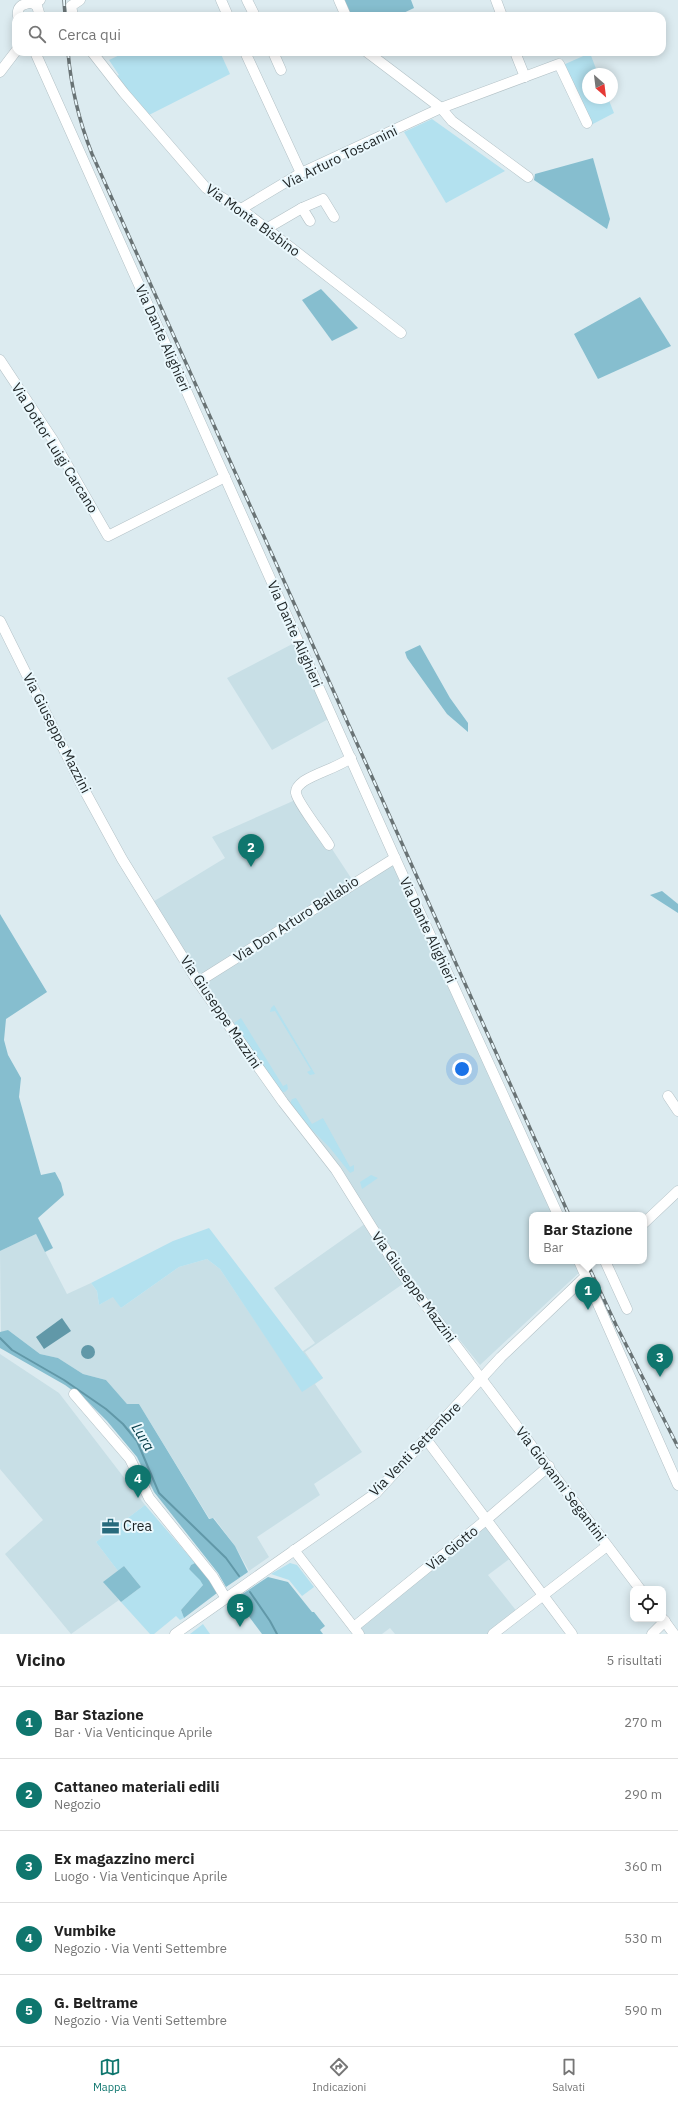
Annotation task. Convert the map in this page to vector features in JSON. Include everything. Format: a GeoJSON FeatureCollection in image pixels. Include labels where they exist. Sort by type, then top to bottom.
{"type":"FeatureCollection","features":[{"type":"Feature","properties":{"kind":"street"},"geometry":{"type":"LineString","coordinates":[[41,12],[46,0]]}},
{"type":"Feature","properties":{"kind":"street"},"geometry":{"type":"LineString","coordinates":[[221,0],[226,12]]}},
{"type":"Feature","properties":{"kind":"street"},"geometry":{"type":"LineString","coordinates":[[247,0],[253,12]]}},
{"type":"Feature","properties":{"kind":"street"},"geometry":{"type":"LineString","coordinates":[[339,0],[344,12]]}},
{"type":"Feature","properties":{"kind":"street"},"geometry":{"type":"LineString","coordinates":[[496,0],[500,12]]}},
{"type":"Feature","properties":{"kind":"street"},"geometry":{"type":"LineString","coordinates":[[72,12],[71,6],[77,1]]}},
{"type":"Feature","properties":{"kind":"street"},"geometry":{"type":"LineString","coordinates":[[25,4],[38,6],[40,12]]}},
{"type":"Feature","properties":{"kind":"street"},"geometry":{"type":"LineString","coordinates":[[0,72],[12,54]]}},
{"type":"Feature","properties":{"kind":"street","name":"Via Dante Alighieri"},"geometry":{"type":"LineString","coordinates":[[37,56],[395,858],[557,1212]]}},
{"type":"Feature","properties":{"kind":"street","name":"Via Monte Bisbino"},"geometry":{"type":"LineString","coordinates":[[95,56],[124,93],[206,188],[241,209],[401,333]]}},
{"type":"Feature","properties":{"kind":"street"},"geometry":{"type":"LineString","coordinates":[[247,56],[301,173]]}},
{"type":"Feature","properties":{"kind":"street"},"geometry":{"type":"LineString","coordinates":[[275,56],[282,70]]}},
{"type":"Feature","properties":{"kind":"street"},"geometry":{"type":"LineString","coordinates":[[372,56],[441,108],[452,121],[528,177]]}},
{"type":"Feature","properties":{"kind":"street"},"geometry":{"type":"LineString","coordinates":[[516,56],[524,77]]}},
{"type":"Feature","properties":{"kind":"street","name":"Via Arturo Toscanini"},"geometry":{"type":"LineString","coordinates":[[241,209],[301,173],[441,108],[559,64],[587,123]]}},
{"type":"Feature","properties":{"kind":"street"},"geometry":{"type":"LineString","coordinates":[[266,229],[302,208],[324,199],[334,217]]}},
{"type":"Feature","properties":{"kind":"street"},"geometry":{"type":"LineString","coordinates":[[302,208],[310,221]]}},
{"type":"Feature","properties":{"kind":"street","name":"Via Dottor Luigi Carcano"},"geometry":{"type":"LineString","coordinates":[[0,360],[53,440],[108,536],[225,477]]}},
{"type":"Feature","properties":{"kind":"street","name":"Via Giuseppe Mazzini"},"geometry":{"type":"LineString","coordinates":[[0,621],[81,784],[122,859],[198,982],[281,1099],[336,1170],[396,1266],[482,1378]]}},
{"type":"Feature","properties":{"kind":"street"},"geometry":{"type":"LineString","coordinates":[[329,845],[299,800],[296,792],[297,788],[305,780],[333,768],[351,758]]}},
{"type":"Feature","properties":{"kind":"street","name":"Via Don Arturo Ballabio"},"geometry":{"type":"LineString","coordinates":[[198,982],[395,858]]}},
{"type":"Feature","properties":{"kind":"street"},"geometry":{"type":"LineString","coordinates":[[668,1096],[678,1111]]}},
{"type":"Feature","properties":{"kind":"street"},"geometry":{"type":"LineString","coordinates":[[647,1220],[678,1192]]}},
{"type":"Feature","properties":{"kind":"street"},"geometry":{"type":"LineString","coordinates":[[580,1264],[678,1485]]}},
{"type":"Feature","properties":{"kind":"street"},"geometry":{"type":"LineString","coordinates":[[603,1264],[627,1309]]}},
{"type":"Feature","properties":{"kind":"street","name":"Via Venti Settembre"},"geometry":{"type":"LineString","coordinates":[[175,1634],[376,1492],[502,1357],[586,1276]]}},
{"type":"Feature","properties":{"kind":"street","name":"Via Giovanni Segantini"},"geometry":{"type":"LineString","coordinates":[[482,1378],[638,1586]]}},
{"type":"Feature","properties":{"kind":"street"},"geometry":{"type":"LineString","coordinates":[[74,1394],[130,1460],[149,1498],[213,1577],[225,1598]]}},
{"type":"Feature","properties":{"kind":"street"},"geometry":{"type":"LineString","coordinates":[[426,1439],[572,1634]]}},
{"type":"Feature","properties":{"kind":"street","name":"Via Giotto"},"geometry":{"type":"LineString","coordinates":[[356,1631],[549,1466]]}},
{"type":"Feature","properties":{"kind":"street"},"geometry":{"type":"LineString","coordinates":[[493,1634],[607,1546]]}},
{"type":"Feature","properties":{"kind":"street"},"geometry":{"type":"LineString","coordinates":[[294,1550],[356,1631]]}},
{"type":"Feature","properties":{"kind":"street"},"geometry":{"type":"LineString","coordinates":[[652,1634],[662,1622]]}},
{"type":"Feature","properties":{"kind":"street"},"geometry":{"type":"LineString","coordinates":[[665,1622],[674,1634]]}},
{"type":"Feature","properties":{"kind":"shaded area"},"geometry":{"type":"Polygon","coordinates":[[[343,0],[411,0],[414,8],[406,12],[348,12],[343,0]]]}},
{"type":"Feature","properties":{"kind":"shaded area"},"geometry":{"type":"Polygon","coordinates":[[[118,56],[222,56],[230,74],[149,115],[115,77],[119,75],[109,60],[118,56]]]}},
{"type":"Feature","properties":{"kind":"shaded area"},"geometry":{"type":"Polygon","coordinates":[[[583,56],[591,56],[596,68],[582,68],[582,104],[610,104],[614,113],[591,125],[563,65],[583,56]]]}},
{"type":"Feature","properties":{"kind":"shaded area"},"geometry":{"type":"Polygon","coordinates":[[[432,119],[505,171],[446,203],[404,132],[432,119]]]}},
{"type":"Feature","properties":{"kind":"shaded area"},"geometry":{"type":"Polygon","coordinates":[[[593,158],[610,219],[607,229],[534,180],[535,174],[593,158]]]}},
{"type":"Feature","properties":{"kind":"shaded area"},"geometry":{"type":"Polygon","coordinates":[[[321,289],[358,328],[332,341],[302,300],[321,289]]]}},
{"type":"Feature","properties":{"kind":"shaded area"},"geometry":{"type":"Polygon","coordinates":[[[640,297],[671,346],[598,379],[574,334],[640,297]]]}},
{"type":"Feature","properties":{"kind":"shaded area"},"geometry":{"type":"Polygon","coordinates":[[[298,641],[332,717],[272,750],[227,678],[298,641]]]}},
{"type":"Feature","properties":{"kind":"shaded area"},"geometry":{"type":"Polygon","coordinates":[[[420,645],[450,698],[468,723],[468,732],[447,714],[407,658],[405,652],[420,645]]]}},
{"type":"Feature","properties":{"kind":"shaded area"},"geometry":{"type":"Polygon","coordinates":[[[302,797],[335,846],[332,849],[353,881],[394,857],[557,1212],[529,1212],[529,1264],[580,1264],[583,1269],[480,1365],[410,1279],[305,1352],[323,1378],[315,1384],[362,1452],[314,1484],[320,1495],[257,1537],[269,1557],[249,1571],[235,1546],[214,1518],[209,1518],[139,1404],[127,1404],[106,1380],[83,1374],[58,1358],[40,1354],[8,1330],[1,1333],[0,1251],[36,1234],[67,1294],[91,1283],[97,1291],[99,1305],[114,1296],[121,1308],[179,1267],[207,1259],[220,1269],[284,1364],[315,1343],[274,1288],[369,1221],[234,1024],[196,976],[151,903],[225,858],[212,837],[302,797]]]}},
{"type":"Feature","properties":{"kind":"shaded area"},"geometry":{"type":"Polygon","coordinates":[[[662,891],[678,904],[678,913],[650,895],[662,891]]]}},
{"type":"Feature","properties":{"kind":"shaded area"},"geometry":{"type":"Polygon","coordinates":[[[0,914],[47,992],[6,1019],[4,1040],[8,1055],[21,1078],[19,1097],[41,1175],[55,1172],[61,1183],[64,1195],[38,1218],[53,1248],[45,1252],[36,1234],[0,1251],[0,914]]]}},
{"type":"Feature","properties":{"kind":"shaded area"},"geometry":{"type":"Polygon","coordinates":[[[274,1005],[315,1074],[310,1075],[307,1072],[311,1070],[275,1011],[270,1012],[274,1005]]]}},
{"type":"Feature","properties":{"kind":"shaded area"},"geometry":{"type":"Polygon","coordinates":[[[241,1018],[283,1086],[287,1084],[288,1089],[285,1092],[281,1092],[234,1023],[241,1018]]]}},
{"type":"Feature","properties":{"kind":"shaded area"},"geometry":{"type":"Polygon","coordinates":[[[296,1098],[312,1124],[323,1118],[350,1167],[354,1165],[354,1171],[350,1173],[330,1148],[300,1118],[290,1104],[292,1099],[296,1098]]]}},
{"type":"Feature","properties":{"kind":"shaded area"},"geometry":{"type":"Polygon","coordinates":[[[371,1175],[378,1178],[362,1189],[360,1182],[371,1175]]]}},
{"type":"Feature","properties":{"kind":"shaded area"},"geometry":{"type":"Polygon","coordinates":[[[209,1228],[323,1378],[302,1392],[220,1269],[207,1259],[179,1267],[121,1308],[113,1297],[99,1305],[97,1291],[91,1283],[173,1241],[209,1228]]]}},
{"type":"Feature","properties":{"kind":"shaded area"},"geometry":{"type":"Polygon","coordinates":[[[62,1318],[71,1331],[44,1349],[36,1337],[62,1318]]]}},
{"type":"Feature","properties":{"kind":"shaded area"},"geometry":{"type":"Polygon","coordinates":[[[8,1330],[40,1354],[58,1358],[83,1374],[106,1380],[127,1404],[139,1404],[209,1519],[213,1518],[235,1546],[248,1572],[226,1587],[218,1573],[154,1492],[137,1457],[107,1421],[87,1401],[65,1385],[0,1348],[0,1332],[8,1330]]]}},
{"type":"Feature","properties":{"kind":"shaded area"},"geometry":{"type":"Polygon","coordinates":[[[88,1345],[93,1347],[95,1352],[93,1357],[88,1359],[83,1357],[81,1352],[83,1347],[88,1345]]]}},
{"type":"Feature","properties":{"kind":"shaded area"},"geometry":{"type":"Polygon","coordinates":[[[0,1354],[59,1393],[145,1505],[96,1542],[118,1571],[104,1582],[119,1600],[71,1634],[5,1554],[43,1520],[0,1469],[0,1354]]]}},
{"type":"Feature","properties":{"kind":"shaded area"},"geometry":{"type":"Polygon","coordinates":[[[145,1505],[195,1563],[191,1565],[189,1569],[201,1580],[203,1585],[181,1610],[184,1618],[180,1620],[176,1616],[154,1634],[150,1634],[121,1602],[141,1587],[124,1566],[118,1571],[96,1542],[145,1505]]]}},
{"type":"Feature","properties":{"kind":"shaded area"},"geometry":{"type":"Polygon","coordinates":[[[486,1521],[512,1557],[488,1575],[518,1613],[491,1634],[395,1634],[390,1628],[382,1634],[360,1634],[355,1627],[486,1521]]]}},
{"type":"Feature","properties":{"kind":"shaded area"},"geometry":{"type":"Polygon","coordinates":[[[195,1563],[209,1578],[217,1593],[184,1618],[181,1610],[203,1585],[189,1569],[191,1565],[195,1563]]]}},
{"type":"Feature","properties":{"kind":"shaded area"},"geometry":{"type":"Polygon","coordinates":[[[290,1563],[297,1565],[314,1587],[302,1596],[289,1580],[271,1574],[290,1563]]]}},
{"type":"Feature","properties":{"kind":"shaded area"},"geometry":{"type":"Polygon","coordinates":[[[124,1566],[141,1587],[121,1602],[103,1582],[124,1566]]]}},
{"type":"Feature","properties":{"kind":"shaded area"},"geometry":{"type":"Polygon","coordinates":[[[268,1577],[288,1582],[325,1626],[320,1630],[323,1634],[262,1634],[242,1607],[241,1595],[268,1577]]]}},
{"type":"Feature","properties":{"kind":"shaded area"},"geometry":{"type":"Polygon","coordinates":[[[203,1624],[210,1634],[190,1634],[203,1624]]]}},
{"type":"Feature","properties":{"kind":"waterway","name":"Lura"},"geometry":{"type":"LineString","coordinates":[[0,1338],[12,1350],[64,1380],[106,1409],[123,1424],[137,1441],[159,1493],[226,1558],[239,1576]]}},
{"type":"Feature","properties":{"kind":"waterway","name":"Lura"},"geometry":{"type":"LineString","coordinates":[[250,1592],[277,1634]]}},
{"type":"Feature","properties":{"kind":"railway"},"geometry":{"type":"LineString","coordinates":[[64,0],[65,12]]}},
{"type":"Feature","properties":{"kind":"railway"},"geometry":{"type":"LineString","coordinates":[[68,56],[76,104],[92,154],[568,1212]]}},
{"type":"Feature","properties":{"kind":"railway"},"geometry":{"type":"LineString","coordinates":[[587,1264],[616,1325],[678,1447]]}},
{"type":"Feature","properties":{"kind":"place","name":"Cattaneo materiali edili"},"geometry":{"type":"Point","coordinates":[251,867]}},
{"type":"Feature","properties":{"kind":"place","name":"Bar Stazione"},"geometry":{"type":"Point","coordinates":[588,1310]}},
{"type":"Feature","properties":{"kind":"place","name":"Ex magazzino merci"},"geometry":{"type":"Point","coordinates":[660,1377]}},
{"type":"Feature","properties":{"kind":"place","name":"Vumbike"},"geometry":{"type":"Point","coordinates":[138,1498]}},
{"type":"Feature","properties":{"kind":"place","name":"Crea"},"geometry":{"type":"Point","coordinates":[110,1526]}},
{"type":"Feature","properties":{"kind":"place","name":"G. Beltrame"},"geometry":{"type":"Point","coordinates":[240,1627]}}]}
